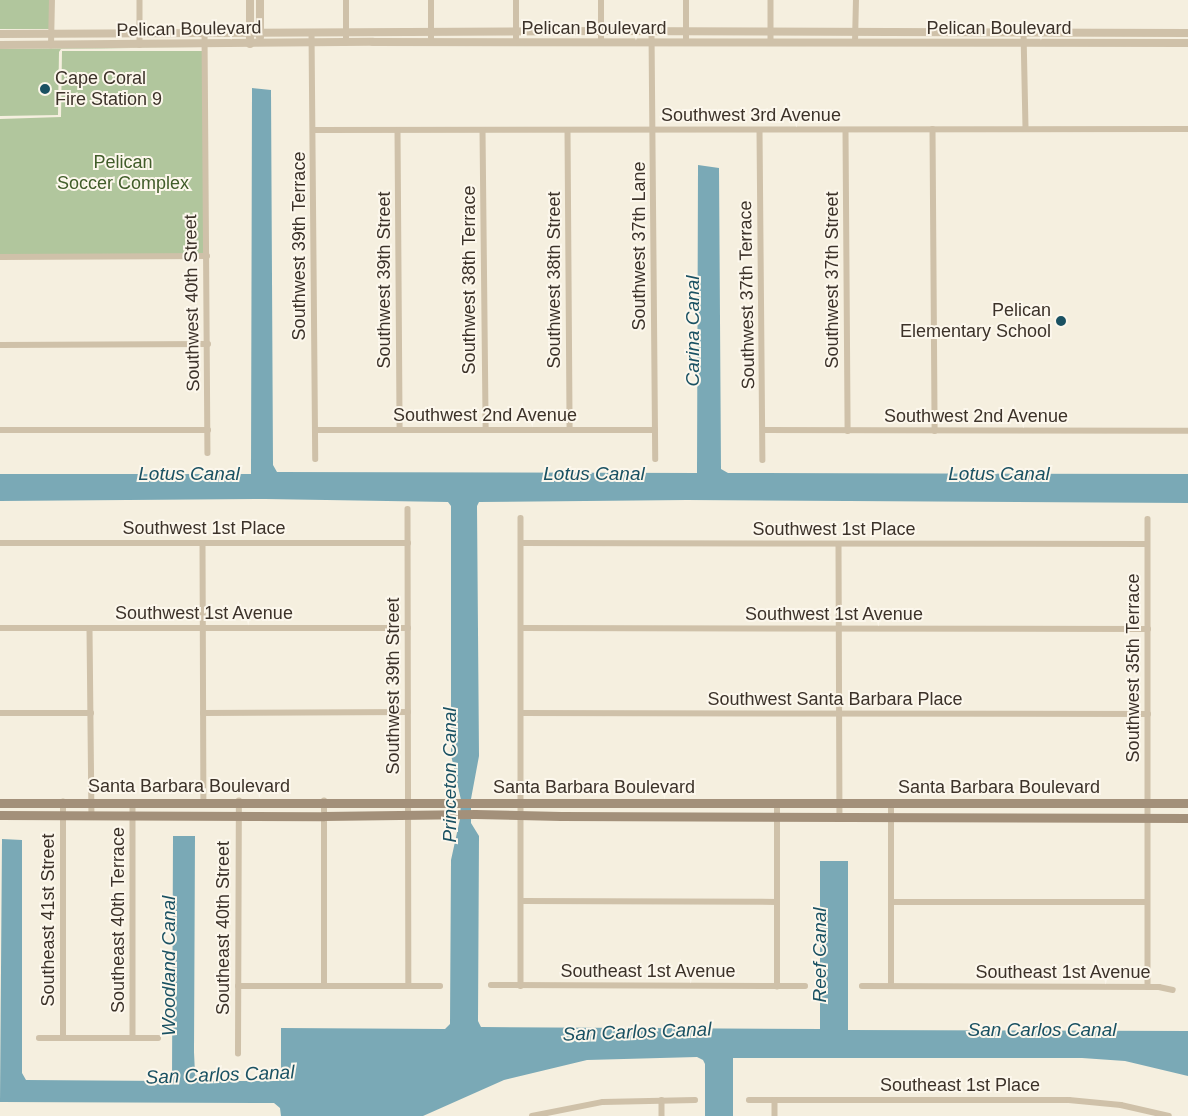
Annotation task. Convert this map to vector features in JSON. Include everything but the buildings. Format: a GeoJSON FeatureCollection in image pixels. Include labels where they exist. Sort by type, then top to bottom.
{"type":"FeatureCollection","features":[{"type":"Feature","properties":{"kind":"main road","name":"Santa Barbara Boulevard"},"geometry":{"type":"LineString","coordinates":[[0,803],[239,801],[408,803],[455,809],[475,809],[521,803],[1188,803]]}},
{"type":"Feature","properties":{"kind":"main road"},"geometry":{"type":"LineString","coordinates":[[658,802],[658,816]]}},
{"type":"Feature","properties":{"kind":"main road"},"geometry":{"type":"LineString","coordinates":[[1021,803],[1021,817]]}},
{"type":"Feature","properties":{"kind":"main road","name":"Santa Barbara Boulevard"},"geometry":{"type":"LineString","coordinates":[[0,815],[408,816],[455,809]]}},
{"type":"Feature","properties":{"kind":"main road","name":"Santa Barbara Boulevard"},"geometry":{"type":"LineString","coordinates":[[475,809],[521,816],[1188,818]]}},
{"type":"Feature","properties":{"kind":"street"},"geometry":{"type":"LineString","coordinates":[[51,46],[52,0]]}},
{"type":"Feature","properties":{"kind":"street"},"geometry":{"type":"LineString","coordinates":[[140,0],[140,45]]}},
{"type":"Feature","properties":{"kind":"street"},"geometry":{"type":"LineString","coordinates":[[250,0],[250,44]]}},
{"type":"Feature","properties":{"kind":"street"},"geometry":{"type":"LineString","coordinates":[[260,0],[260,44]]}},
{"type":"Feature","properties":{"kind":"street"},"geometry":{"type":"LineString","coordinates":[[346,0],[346,43]]}},
{"type":"Feature","properties":{"kind":"street"},"geometry":{"type":"LineString","coordinates":[[431,0],[431,43]]}},
{"type":"Feature","properties":{"kind":"street"},"geometry":{"type":"LineString","coordinates":[[516,0],[516,43]]}},
{"type":"Feature","properties":{"kind":"street"},"geometry":{"type":"LineString","coordinates":[[601,0],[601,43]]}},
{"type":"Feature","properties":{"kind":"street"},"geometry":{"type":"LineString","coordinates":[[686,0],[686,43]]}},
{"type":"Feature","properties":{"kind":"street"},"geometry":{"type":"LineString","coordinates":[[771,0],[771,43]]}},
{"type":"Feature","properties":{"kind":"street"},"geometry":{"type":"LineString","coordinates":[[855,43],[856,0]]}},
{"type":"Feature","properties":{"kind":"street","name":"Pelican Boulevard"},"geometry":{"type":"LineString","coordinates":[[0,34],[601,31],[1188,33]]}},
{"type":"Feature","properties":{"kind":"street","name":"Southwest 39th Terrace"},"geometry":{"type":"LineString","coordinates":[[312,32],[316,459]]}},
{"type":"Feature","properties":{"kind":"street","name":"Southwest 37th Lane"},"geometry":{"type":"LineString","coordinates":[[652,32],[656,459]]}},
{"type":"Feature","properties":{"kind":"street"},"geometry":{"type":"LineString","coordinates":[[1024,32],[1026,129]]}},
{"type":"Feature","properties":{"kind":"street","name":"Southwest 40th Street"},"geometry":{"type":"LineString","coordinates":[[205,33],[208,453]]}},
{"type":"Feature","properties":{"kind":"street","name":"Pelican Boulevard"},"geometry":{"type":"LineString","coordinates":[[0,45],[1188,43]]}},
{"type":"Feature","properties":{"kind":"street"},"geometry":{"type":"LineString","coordinates":[[933,129],[935,431]]}},
{"type":"Feature","properties":{"kind":"street","name":"Southwest 3rd Avenue"},"geometry":{"type":"LineString","coordinates":[[314,130],[1188,129]]}},
{"type":"Feature","properties":{"kind":"street","name":"Southwest 39th Street"},"geometry":{"type":"LineString","coordinates":[[398,130],[400,430]]}},
{"type":"Feature","properties":{"kind":"street","name":"Southwest 38th Terrace"},"geometry":{"type":"LineString","coordinates":[[483,130],[486,430]]}},
{"type":"Feature","properties":{"kind":"street","name":"Southwest 38th Street"},"geometry":{"type":"LineString","coordinates":[[568,130],[570,430]]}},
{"type":"Feature","properties":{"kind":"street","name":"Southwest 37th Terrace"},"geometry":{"type":"LineString","coordinates":[[760,130],[763,460]]}},
{"type":"Feature","properties":{"kind":"street","name":"Southwest 37th Street"},"geometry":{"type":"LineString","coordinates":[[846,130],[848,430]]}},
{"type":"Feature","properties":{"kind":"street"},"geometry":{"type":"LineString","coordinates":[[0,257],[207,256]]}},
{"type":"Feature","properties":{"kind":"street"},"geometry":{"type":"LineString","coordinates":[[0,345],[208,344]]}},
{"type":"Feature","properties":{"kind":"street"},"geometry":{"type":"LineString","coordinates":[[0,430],[208,430]]}},
{"type":"Feature","properties":{"kind":"street","name":"Southwest 2nd Avenue"},"geometry":{"type":"LineString","coordinates":[[316,430],[655,430]]}},
{"type":"Feature","properties":{"kind":"street","name":"Southwest 2nd Avenue"},"geometry":{"type":"LineString","coordinates":[[763,430],[1188,431]]}},
{"type":"Feature","properties":{"kind":"street","name":"Southwest 39th Street"},"geometry":{"type":"LineString","coordinates":[[408,509],[409,986]]}},
{"type":"Feature","properties":{"kind":"street"},"geometry":{"type":"LineString","coordinates":[[521,518],[521,986]]}},
{"type":"Feature","properties":{"kind":"street","name":"Southwest 35th Terrace"},"geometry":{"type":"LineString","coordinates":[[1148,519],[1148,987]]}},
{"type":"Feature","properties":{"kind":"street","name":"Southwest 1st Place"},"geometry":{"type":"LineString","coordinates":[[0,543],[408,543]]}},
{"type":"Feature","properties":{"kind":"street"},"geometry":{"type":"LineString","coordinates":[[202,543],[204,801]]}},
{"type":"Feature","properties":{"kind":"street","name":"Southwest 1st Place"},"geometry":{"type":"LineString","coordinates":[[521,543],[1148,544]]}},
{"type":"Feature","properties":{"kind":"street"},"geometry":{"type":"LineString","coordinates":[[839,544],[840,817]]}},
{"type":"Feature","properties":{"kind":"street","name":"Southwest 1st Avenue"},"geometry":{"type":"LineString","coordinates":[[0,628],[408,628]]}},
{"type":"Feature","properties":{"kind":"street"},"geometry":{"type":"LineString","coordinates":[[90,628],[92,816]]}},
{"type":"Feature","properties":{"kind":"street","name":"Southwest 1st Avenue"},"geometry":{"type":"LineString","coordinates":[[521,628],[1148,629]]}},
{"type":"Feature","properties":{"kind":"street"},"geometry":{"type":"LineString","coordinates":[[204,712],[408,712]]}},
{"type":"Feature","properties":{"kind":"street"},"geometry":{"type":"LineString","coordinates":[[0,713],[91,713]]}},
{"type":"Feature","properties":{"kind":"street","name":"Southwest Santa Barbara Place"},"geometry":{"type":"LineString","coordinates":[[521,713],[1148,714]]}},
{"type":"Feature","properties":{"kind":"street","name":"Southeast 40th Street"},"geometry":{"type":"LineString","coordinates":[[238,1054],[239,801]]}},
{"type":"Feature","properties":{"kind":"street","name":"Southeast 41st Street"},"geometry":{"type":"LineString","coordinates":[[62,1038],[63,802]]}},
{"type":"Feature","properties":{"kind":"street","name":"Southeast 40th Terrace"},"geometry":{"type":"LineString","coordinates":[[133,802],[133,1038]]}},
{"type":"Feature","properties":{"kind":"street"},"geometry":{"type":"LineString","coordinates":[[324,802],[324,986]]}},
{"type":"Feature","properties":{"kind":"street"},"geometry":{"type":"LineString","coordinates":[[777,803],[777,986]]}},
{"type":"Feature","properties":{"kind":"street"},"geometry":{"type":"LineString","coordinates":[[890,986],[891,803]]}},
{"type":"Feature","properties":{"kind":"street"},"geometry":{"type":"LineString","coordinates":[[522,901],[777,902]]}},
{"type":"Feature","properties":{"kind":"street"},"geometry":{"type":"LineString","coordinates":[[891,902],[1147,902]]}},
{"type":"Feature","properties":{"kind":"street"},"geometry":{"type":"LineString","coordinates":[[238,986],[440,986]]}},
{"type":"Feature","properties":{"kind":"street","name":"Southeast 1st Avenue"},"geometry":{"type":"LineString","coordinates":[[491,986],[804,986]]}},
{"type":"Feature","properties":{"kind":"street","name":"Southeast 1st Avenue"},"geometry":{"type":"LineString","coordinates":[[862,986],[1148,987],[1173,990]]}},
{"type":"Feature","properties":{"kind":"street"},"geometry":{"type":"LineString","coordinates":[[39,1038],[158,1038]]}},
{"type":"Feature","properties":{"kind":"street"},"geometry":{"type":"LineString","coordinates":[[662,1100],[662,1116]]}},
{"type":"Feature","properties":{"kind":"street"},"geometry":{"type":"LineString","coordinates":[[532,1116],[603,1102],[695,1100]]}},
{"type":"Feature","properties":{"kind":"street","name":"Southeast 1st Place"},"geometry":{"type":"LineString","coordinates":[[749,1100],[1069,1100],[1121,1105],[1169,1116]]}},
{"type":"Feature","properties":{"kind":"street"},"geometry":{"type":"LineString","coordinates":[[775,1100],[775,1116]]}},
{"type":"Feature","properties":{"kind":"green space"},"geometry":{"type":"Polygon","coordinates":[[[0,0],[52,0],[51,29],[0,29],[0,0]]]}},
{"type":"Feature","properties":{"kind":"green space"},"geometry":{"type":"Polygon","coordinates":[[[204,47],[61,49],[59,52],[58,115],[0,116],[0,49],[204,47]]]}},
{"type":"Feature","properties":{"kind":"green space","name":"Pelican Soccer Complex"},"geometry":{"type":"Polygon","coordinates":[[[62,51],[205,51],[207,256],[0,257],[0,119],[61,117],[62,51]]]}},
{"type":"Feature","properties":{"kind":"water"},"geometry":{"type":"Polygon","coordinates":[[[252,88],[271,90],[273,465],[277,472],[697,473],[698,165],[719,168],[721,469],[728,473],[1188,474],[1188,503],[687,500],[479,502],[477,506],[479,756],[471,799],[471,823],[479,836],[478,1021],[481,1027],[820,1029],[820,861],[848,861],[848,1030],[1188,1031],[1188,1076],[1125,1061],[1082,1058],[733,1058],[733,1116],[705,1116],[705,1064],[703,1060],[697,1057],[587,1060],[504,1080],[423,1116],[281,1116],[280,1108],[274,1103],[0,1102],[2,839],[22,840],[22,1073],[26,1080],[166,1081],[172,1077],[173,836],[195,836],[194,1052],[195,1074],[200,1081],[277,1081],[281,1074],[281,1028],[445,1029],[450,1024],[451,860],[460,819],[461,800],[451,755],[451,506],[448,502],[265,499],[0,501],[0,474],[251,474],[252,88]]]}},
{"type":"Feature","properties":{"kind":"place","name":"Cape Coral Fire Station 9"},"geometry":{"type":"Point","coordinates":[45,89]}},
{"type":"Feature","properties":{"kind":"place","name":"Pelican Elementary School"},"geometry":{"type":"Point","coordinates":[1061,321]}},
{"type":"Feature","properties":{"kind":"water label","name":"Carina Canal"},"geometry":{"type":"Point","coordinates":[693,331]}},
{"type":"Feature","properties":{"kind":"water label","name":"Lotus Canal"},"geometry":{"type":"Point","coordinates":[189,474]}},
{"type":"Feature","properties":{"kind":"water label","name":"Lotus Canal"},"geometry":{"type":"Point","coordinates":[594,474]}},
{"type":"Feature","properties":{"kind":"water label","name":"Lotus Canal"},"geometry":{"type":"Point","coordinates":[999,474]}},
{"type":"Feature","properties":{"kind":"water label","name":"Princeton Canal"},"geometry":{"type":"Point","coordinates":[450,775]}},
{"type":"Feature","properties":{"kind":"water label","name":"Reef Canal"},"geometry":{"type":"Point","coordinates":[820,955]}},
{"type":"Feature","properties":{"kind":"water label","name":"Woodland Canal"},"geometry":{"type":"Point","coordinates":[169,966]}},
{"type":"Feature","properties":{"kind":"water label","name":"San Carlos Canal"},"geometry":{"type":"Point","coordinates":[1042,1030]}},
{"type":"Feature","properties":{"kind":"water label","name":"San Carlos Canal"},"geometry":{"type":"Point","coordinates":[637,1032]}},
{"type":"Feature","properties":{"kind":"water label","name":"San Carlos Canal"},"geometry":{"type":"Point","coordinates":[220,1075]}}]}
